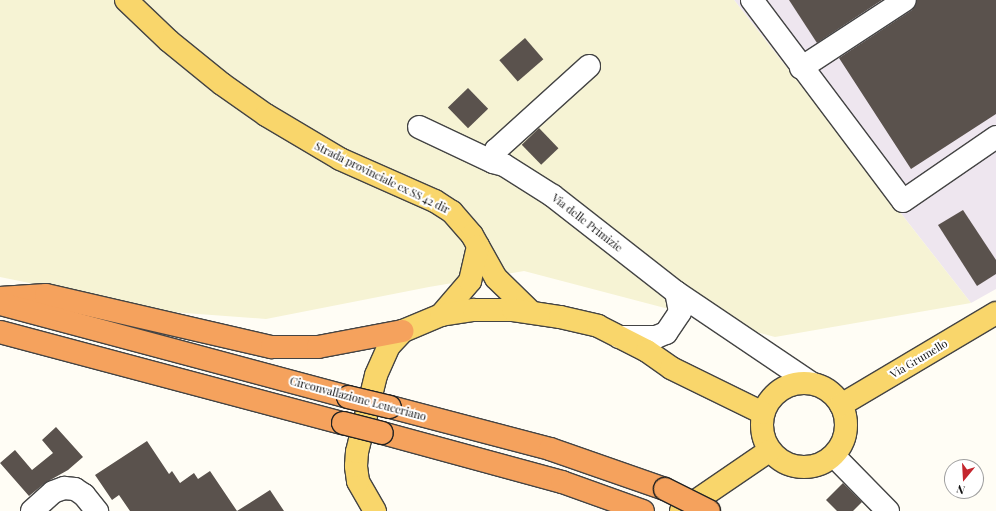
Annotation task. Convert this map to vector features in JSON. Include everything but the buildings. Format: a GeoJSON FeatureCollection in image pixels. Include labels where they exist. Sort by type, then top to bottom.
{"type":"FeatureCollection","features":[{"type":"Feature","properties":{"kind":"highway"},"geometry":{"type":"LineString","coordinates":[[0,298],[46,296],[272,347],[318,347],[403,331]]}},
{"type":"Feature","properties":{"kind":"highway","name":"Circonvallazione Leuceriano"},"geometry":{"type":"LineString","coordinates":[[0,304],[550,449],[706,504]]}},
{"type":"Feature","properties":{"kind":"highway"},"geometry":{"type":"LineString","coordinates":[[0,332],[562,482],[640,510]]}},
{"type":"Feature","properties":{"kind":"main road","name":"Strada provinciale ex SS 42 dir"},"geometry":{"type":"LineString","coordinates":[[126,0],[169,42],[222,84],[301,137],[340,159],[435,202],[452,212],[463,222],[496,278],[531,312]]}},
{"type":"Feature","properties":{"kind":"main road"},"geometry":{"type":"LineString","coordinates":[[441,315],[470,281],[478,246]]}},
{"type":"Feature","properties":{"kind":"main road"},"geometry":{"type":"LineString","coordinates":[[375,511],[358,481],[357,452],[378,370],[389,346],[403,331],[441,315],[474,310],[531,312],[598,326],[671,368],[763,413]]}},
{"type":"Feature","properties":{"kind":"main road","name":"Via Grumello"},"geometry":{"type":"LineString","coordinates":[[841,405],[996,313]]}},
{"type":"Feature","properties":{"kind":"main road"},"geometry":{"type":"LineString","coordinates":[[811,383],[834,395],[841,405],[846,421],[846,434],[834,456],[813,467],[801,468],[789,466],[769,451],[761,426],[763,413],[776,392],[793,384],[811,383]]}},
{"type":"Feature","properties":{"kind":"main road"},"geometry":{"type":"LineString","coordinates":[[681,511],[706,504],[769,451]]}},
{"type":"Feature","properties":{"kind":"street"},"geometry":{"type":"LineString","coordinates":[[752,0],[801,68],[903,201],[996,136]]}},
{"type":"Feature","properties":{"kind":"street"},"geometry":{"type":"LineString","coordinates":[[801,68],[905,0]]}},
{"type":"Feature","properties":{"kind":"street"},"geometry":{"type":"LineString","coordinates":[[493,162],[496,150],[589,66]]}},
{"type":"Feature","properties":{"kind":"street","name":"Via delle Primizie"},"geometry":{"type":"LineString","coordinates":[[419,126],[493,162],[504,165],[553,196],[676,292],[811,383]]}},
{"type":"Feature","properties":{"kind":"street"},"geometry":{"type":"LineString","coordinates":[[619,337],[656,337],[666,333],[680,312],[676,292]]}},
{"type":"Feature","properties":{"kind":"street"},"geometry":{"type":"LineString","coordinates":[[834,456],[888,511]]}},
{"type":"Feature","properties":{"kind":"street"},"geometry":{"type":"LineString","coordinates":[[32,511],[54,492],[64,488],[75,489],[84,495],[97,511]]}},
{"type":"Feature","properties":{"kind":"shaded area"},"geometry":{"type":"Polygon","coordinates":[[[0,0],[734,0],[971,303],[775,337],[524,271],[429,287],[266,319],[171,312],[0,277],[0,0]]]}},
{"type":"Feature","properties":{"kind":"shaded area"},"geometry":{"type":"Polygon","coordinates":[[[734,0],[996,0],[996,289],[971,303],[734,0]]]}}]}
